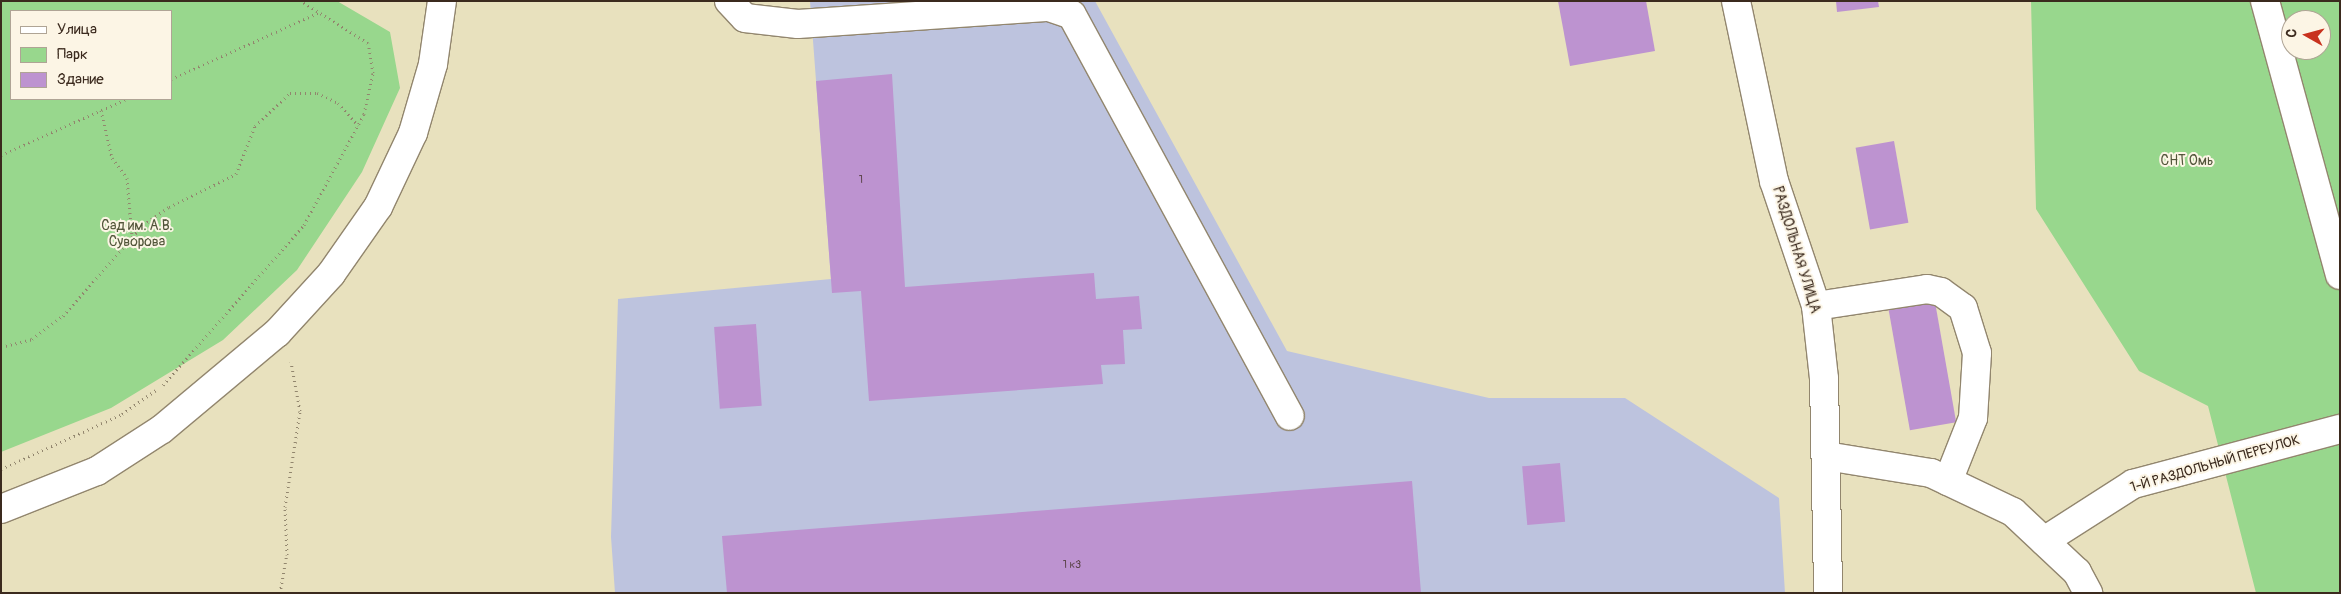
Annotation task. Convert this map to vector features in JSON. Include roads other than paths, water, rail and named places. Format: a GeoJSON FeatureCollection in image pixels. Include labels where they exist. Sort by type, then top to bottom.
{"type":"FeatureCollection","features":[{"type":"Feature","properties":{"kind":"street"},"geometry":{"type":"LineString","coordinates":[[1,509],[106,466],[162,429],[277,333],[330,274],[378,207],[413,133],[433,64],[442,1]]}},
{"type":"Feature","properties":{"kind":"street"},"geometry":{"type":"LineString","coordinates":[[729,1],[745,18],[798,24],[1049,7],[1072,15],[1290,416]]}},
{"type":"Feature","properties":{"kind":"street","name":"РАЗДОЛЬНАЯ УЛИЦА"},"geometry":{"type":"LineString","coordinates":[[1736,1],[1774,181],[1816,306],[1826,456],[1828,593]]}},
{"type":"Feature","properties":{"kind":"street"},"geometry":{"type":"LineString","coordinates":[[2265,1],[2340,275]]}},
{"type":"Feature","properties":{"kind":"street"},"geometry":{"type":"LineString","coordinates":[[1816,306],[1928,289],[1941,292],[1963,308],[1977,353],[1972,418],[1948,481]]}},
{"type":"Feature","properties":{"kind":"street","name":"1-Й РАЗДОЛЬНЫЙ ПЕРЕУЛОК"},"geometry":{"type":"LineString","coordinates":[[2044,541],[2133,484],[2340,429]]}},
{"type":"Feature","properties":{"kind":"street"},"geometry":{"type":"LineString","coordinates":[[1826,456],[1932,473],[2014,512],[2077,572],[2088,593]]}},
{"type":"Feature","properties":{"kind":"park label","name":"СНТ Омь"},"geometry":{"type":"Point","coordinates":[2187,161]}},
{"type":"Feature","properties":{"kind":"park label","name":"Сад им. А.В. Суворова"},"geometry":{"type":"Point","coordinates":[137,234]}}]}
